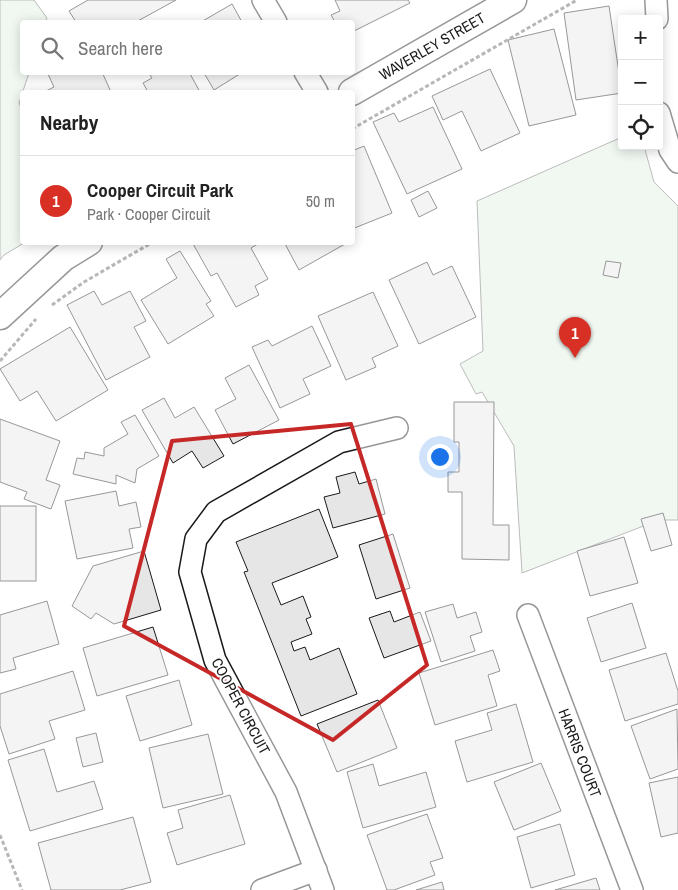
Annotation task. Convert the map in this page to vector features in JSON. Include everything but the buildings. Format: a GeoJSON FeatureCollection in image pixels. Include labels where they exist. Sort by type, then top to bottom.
{"type":"FeatureCollection","features":[{"type":"Feature","properties":{"kind":"street"},"geometry":{"type":"LineString","coordinates":[[264,0],[275,20]]}},
{"type":"Feature","properties":{"kind":"street","name":"WAVERLEY STREET"},"geometry":{"type":"LineString","coordinates":[[355,90],[513,0]]}},
{"type":"Feature","properties":{"kind":"street"},"geometry":{"type":"LineString","coordinates":[[656,0],[657,15]]}},
{"type":"Feature","properties":{"kind":"street"},"geometry":{"type":"LineString","coordinates":[[307,75],[316,90]]}},
{"type":"Feature","properties":{"kind":"street"},"geometry":{"type":"LineString","coordinates":[[663,126],[670,150],[678,162]]}},
{"type":"Feature","properties":{"kind":"street"},"geometry":{"type":"LineString","coordinates":[[0,316],[63,258],[84,245]]}},
{"type":"Feature","properties":{"kind":"street","name":"COOPER CIRCUIT"},"geometry":{"type":"LineString","coordinates":[[323,890],[286,792],[215,660],[190,572],[196,539],[216,512],[339,442],[397,428]]}},
{"type":"Feature","properties":{"kind":"street","name":"HARRIS COURT"},"geometry":{"type":"LineString","coordinates":[[528,615],[632,890]]}},
{"type":"Feature","properties":{"kind":"street"},"geometry":{"type":"LineString","coordinates":[[262,890],[316,870]]}},
{"type":"Feature","properties":{"kind":"path"},"geometry":{"type":"LineString","coordinates":[[355,127],[578,0]]}},
{"type":"Feature","properties":{"kind":"path"},"geometry":{"type":"LineString","coordinates":[[45,309],[84,282],[148,245]]}},
{"type":"Feature","properties":{"kind":"path"},"geometry":{"type":"LineString","coordinates":[[0,361],[38,317]]}},
{"type":"Feature","properties":{"kind":"path"},"geometry":{"type":"LineString","coordinates":[[0,835],[22,890]]}},
{"type":"Feature","properties":{"kind":"highlighted area"},"geometry":{"type":"Polygon","coordinates":[[[351,424],[427,665],[333,740],[124,626],[172,441],[351,424]]]}},
{"type":"Feature","properties":{"kind":"green space"},"geometry":{"type":"Polygon","coordinates":[[[0,0],[34,0],[47,18],[46,20],[20,20],[20,75],[28,75],[23,90],[20,90],[19,103],[21,245],[4,255],[0,260],[0,0]]]}},
{"type":"Feature","properties":{"kind":"green space"},"geometry":{"type":"Polygon","coordinates":[[[618,139],[618,150],[645,150],[654,182],[678,206],[678,520],[659,520],[522,573],[514,446],[482,392],[476,394],[460,364],[483,351],[477,201],[618,139]]]}},
{"type":"Feature","properties":{"kind":"place","name":"Cooper Circuit Park"},"geometry":{"type":"Point","coordinates":[575,358]}}]}
